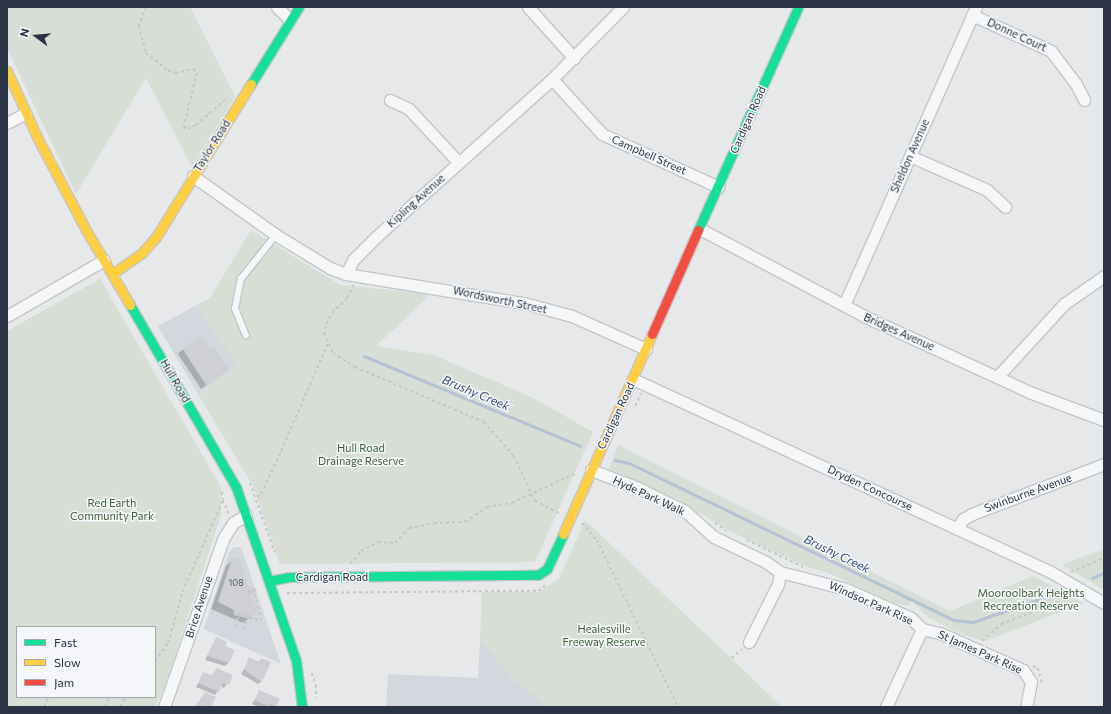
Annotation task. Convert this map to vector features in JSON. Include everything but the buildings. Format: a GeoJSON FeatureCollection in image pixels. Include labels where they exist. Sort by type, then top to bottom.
{"type":"FeatureCollection","features":[{"type":"Feature","properties":{"kind":"street"},"geometry":{"type":"LineString","coordinates":[[277,7],[290,20]]}},
{"type":"Feature","properties":{"kind":"street","name":"Taylor Road"},"geometry":{"type":"LineString","coordinates":[[112,274],[141,254],[156,237],[299,7]]}},
{"type":"Feature","properties":{"kind":"street"},"geometry":{"type":"LineString","coordinates":[[528,7],[574,58]]}},
{"type":"Feature","properties":{"kind":"street","name":"Kipling Avenue"},"geometry":{"type":"LineString","coordinates":[[351,276],[353,260],[458,162],[552,79],[623,7]]}},
{"type":"Feature","properties":{"kind":"street","name":"Cardigan Road"},"geometry":{"type":"LineString","coordinates":[[269,581],[288,577],[538,575],[547,569],[719,187],[798,7]]}},
{"type":"Feature","properties":{"kind":"street","name":"Donne Court"},"geometry":{"type":"LineString","coordinates":[[974,11],[1051,51],[1076,84],[1084,100]]}},
{"type":"Feature","properties":{"kind":"street","name":"Sheldon Avenue"},"geometry":{"type":"LineString","coordinates":[[844,305],[974,11]]}},
{"type":"Feature","properties":{"kind":"street","name":"Hull Road"},"geometry":{"type":"LineString","coordinates":[[7,71],[26,113],[104,260],[229,473],[246,515],[296,660],[302,707]]}},
{"type":"Feature","properties":{"kind":"street","name":"Campbell Street"},"geometry":{"type":"LineString","coordinates":[[552,79],[602,134],[719,187]]}},
{"type":"Feature","properties":{"kind":"street"},"geometry":{"type":"LineString","coordinates":[[390,100],[409,109],[458,162]]}},
{"type":"Feature","properties":{"kind":"street"},"geometry":{"type":"LineString","coordinates":[[7,123],[26,113]]}},
{"type":"Feature","properties":{"kind":"street"},"geometry":{"type":"LineString","coordinates":[[910,156],[987,190],[1005,207]]}},
{"type":"Feature","properties":{"kind":"street"},"geometry":{"type":"LineString","coordinates":[[193,176],[276,235],[330,268],[351,276]]}},
{"type":"Feature","properties":{"kind":"street","name":"Bridges Avenue"},"geometry":{"type":"LineString","coordinates":[[700,229],[844,305],[998,376],[1029,392],[1104,420]]}},
{"type":"Feature","properties":{"kind":"street"},"geometry":{"type":"LineString","coordinates":[[7,316],[104,260]]}},
{"type":"Feature","properties":{"kind":"street","name":"Wordsworth Street"},"geometry":{"type":"LineString","coordinates":[[351,276],[524,303],[572,316],[646,349]]}},
{"type":"Feature","properties":{"kind":"street"},"geometry":{"type":"LineString","coordinates":[[998,376],[1064,304],[1104,276]]}},
{"type":"Feature","properties":{"kind":"street","name":"Dryden Concourse"},"geometry":{"type":"LineString","coordinates":[[633,379],[1049,571],[1104,603]]}},
{"type":"Feature","properties":{"kind":"street","name":"Swinburne Avenue"},"geometry":{"type":"LineString","coordinates":[[957,529],[963,519],[972,514],[1104,464]]}},
{"type":"Feature","properties":{"kind":"street","name":"Hyde Park Walk"},"geometry":{"type":"LineString","coordinates":[[591,470],[636,487],[685,512],[721,542],[766,562],[780,572]]}},
{"type":"Feature","properties":{"kind":"street","name":"Brice Avenue"},"geometry":{"type":"LineString","coordinates":[[164,707],[223,539],[233,523],[246,515]]}},
{"type":"Feature","properties":{"kind":"street"},"geometry":{"type":"LineString","coordinates":[[749,642],[778,584],[780,572]]}},
{"type":"Feature","properties":{"kind":"street","name":"Windsor Park Rise"},"geometry":{"type":"LineString","coordinates":[[780,572],[846,589],[911,618],[922,629],[886,707]]}},
{"type":"Feature","properties":{"kind":"street","name":"St James Park Rise"},"geometry":{"type":"LineString","coordinates":[[922,629],[940,633],[1023,670],[1031,682],[1026,707]]}},
{"type":"Feature","properties":{"kind":"lane"},"geometry":{"type":"LineString","coordinates":[[246,336],[235,309],[241,279],[276,235]]}},
{"type":"Feature","properties":{"kind":"path"},"geometry":{"type":"LineString","coordinates":[[146,7],[139,26],[146,53],[168,70],[176,73],[194,69],[197,72],[184,127],[188,128],[196,125],[222,101],[228,100],[228,104]]}},
{"type":"Feature","properties":{"kind":"path"},"geometry":{"type":"LineString","coordinates":[[351,276],[353,291],[328,321],[324,334],[327,345],[340,359],[355,367],[484,422],[514,456],[531,493],[538,504],[582,523],[597,540],[678,707]]}},
{"type":"Feature","properties":{"kind":"path"},"geometry":{"type":"LineString","coordinates":[[256,497],[262,492],[327,345]]}},
{"type":"Feature","properties":{"kind":"path"},"geometry":{"type":"LineString","coordinates":[[348,566],[361,550],[378,542],[395,543],[409,528],[434,523],[465,522],[487,507],[512,503],[576,473]]}},
{"type":"Feature","properties":{"kind":"path"},"geometry":{"type":"LineString","coordinates":[[156,660],[168,643],[184,587],[223,500],[226,507]]}},
{"type":"Feature","properties":{"kind":"path"},"geometry":{"type":"LineString","coordinates":[[579,530],[585,516]]}},
{"type":"Feature","properties":{"kind":"path"},"geometry":{"type":"LineString","coordinates":[[710,520],[731,533]]}},
{"type":"Feature","properties":{"kind":"path"},"geometry":{"type":"LineString","coordinates":[[744,539],[810,569]]}},
{"type":"Feature","properties":{"kind":"path"},"geometry":{"type":"LineString","coordinates":[[1069,575],[1073,570],[1104,558]]}},
{"type":"Feature","properties":{"kind":"path"},"geometry":{"type":"LineString","coordinates":[[287,593],[538,591],[550,583]]}},
{"type":"Feature","properties":{"kind":"path"},"geometry":{"type":"LineString","coordinates":[[978,640],[982,641],[1001,624],[1055,604],[1064,594],[1063,588]]}},
{"type":"Feature","properties":{"kind":"path"},"geometry":{"type":"LineString","coordinates":[[248,592],[257,589]]}},
{"type":"Feature","properties":{"kind":"path"},"geometry":{"type":"LineString","coordinates":[[235,627],[239,613],[259,622],[262,619],[253,590]]}},
{"type":"Feature","properties":{"kind":"path"},"geometry":{"type":"LineString","coordinates":[[243,630],[248,618]]}},
{"type":"Feature","properties":{"kind":"path"},"geometry":{"type":"LineString","coordinates":[[731,658],[749,642]]}},
{"type":"Feature","properties":{"kind":"path"},"geometry":{"type":"LineString","coordinates":[[120,707],[124,698]]}},
{"type":"Feature","properties":{"kind":"shaded area"},"geometry":{"type":"Polygon","coordinates":[[[195,306],[239,365],[198,394],[158,326],[195,306]]]}},
{"type":"Feature","properties":{"kind":"shaded area"},"geometry":{"type":"Polygon","coordinates":[[[234,547],[241,547],[281,664],[204,629],[229,552],[234,547]]]}},
{"type":"Feature","properties":{"kind":"shaded area"},"geometry":{"type":"Polygon","coordinates":[[[480,640],[515,680],[548,707],[386,707],[388,674],[478,678],[480,640]]]}},
{"type":"Feature","properties":{"kind":"green space"},"geometry":{"type":"Polygon","coordinates":[[[7,7],[190,7],[235,97],[192,167],[146,78],[76,194],[7,48],[7,7]]]}},
{"type":"Feature","properties":{"kind":"green space","name":"Hull Road Drainage Reserve"},"geometry":{"type":"Polygon","coordinates":[[[251,230],[340,285],[431,294],[376,346],[433,355],[533,398],[593,432],[535,562],[280,564],[252,484],[198,394],[239,365],[195,306],[210,298],[251,230]]]}},
{"type":"Feature","properties":{"kind":"green space","name":"Red Earth Community Park"},"geometry":{"type":"Polygon","coordinates":[[[100,279],[221,487],[221,515],[165,686],[155,707],[7,707],[7,331],[100,279]]]}},
{"type":"Feature","properties":{"kind":"green space","name":"Mooroolbark Heights Recreation Reserve"},"geometry":{"type":"Polygon","coordinates":[[[618,445],[950,611],[1033,576],[1084,603],[985,641],[963,635],[926,616],[912,601],[908,606],[894,603],[826,572],[807,567],[733,533],[678,500],[609,469],[618,445]]]}},
{"type":"Feature","properties":{"kind":"green space","name":"Healesville Freeway Reserve"},"geometry":{"type":"Polygon","coordinates":[[[585,520],[782,707],[548,707],[515,680],[480,640],[482,592],[539,592],[559,579],[585,520]]]}},
{"type":"Feature","properties":{"kind":"green space"},"geometry":{"type":"Polygon","coordinates":[[[1104,549],[1104,590],[1062,565],[1104,549]]]}},
{"type":"Feature","properties":{"kind":"waterway","name":"Brushy Creek"},"geometry":{"type":"LineString","coordinates":[[364,356],[580,446]]}},
{"type":"Feature","properties":{"kind":"waterway","name":"Brushy Creek"},"geometry":{"type":"LineString","coordinates":[[615,460],[629,463],[954,620],[973,622],[1057,593]]}},
{"type":"Feature","properties":{"kind":"waterway","name":"Brushy Creek"},"geometry":{"type":"LineString","coordinates":[[1092,578],[1104,573]]}},
{"type":"Feature","properties":{"kind":"traffic: fast"},"geometry":{"type":"LineString","coordinates":[[251,84],[299,7]]}},
{"type":"Feature","properties":{"kind":"traffic: fast"},"geometry":{"type":"LineString","coordinates":[[698,230],[798,7]]}},
{"type":"Feature","properties":{"kind":"traffic: fast"},"geometry":{"type":"LineString","coordinates":[[130,305],[236,487],[296,660],[302,707]]}},
{"type":"Feature","properties":{"kind":"traffic: fast"},"geometry":{"type":"LineString","coordinates":[[269,581],[289,577],[538,575],[547,569],[563,534]]}},
{"type":"Feature","properties":{"kind":"traffic: slow"},"geometry":{"type":"LineString","coordinates":[[7,71],[38,139],[86,230],[130,305]]}},
{"type":"Feature","properties":{"kind":"traffic: slow"},"geometry":{"type":"LineString","coordinates":[[112,274],[141,254],[156,237],[251,84]]}},
{"type":"Feature","properties":{"kind":"traffic: slow"},"geometry":{"type":"LineString","coordinates":[[563,534],[652,334]]}},
{"type":"Feature","properties":{"kind":"traffic: jam"},"geometry":{"type":"LineString","coordinates":[[652,334],[698,230]]}}]}
